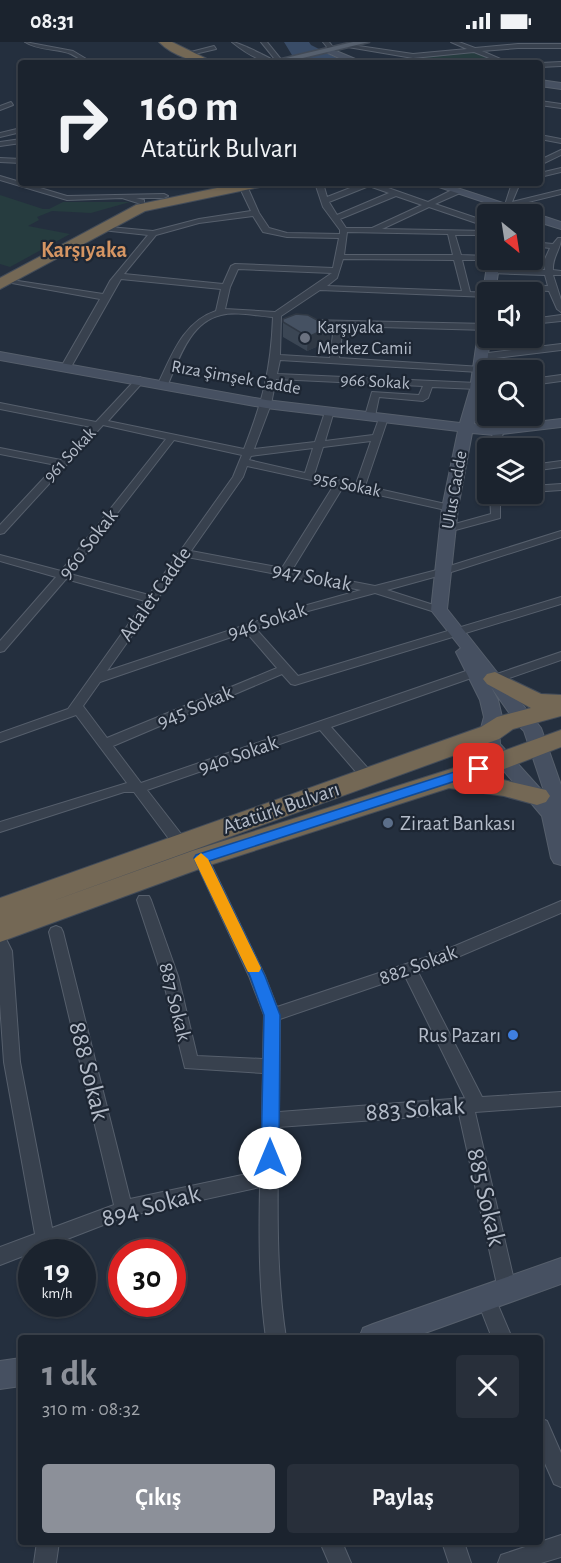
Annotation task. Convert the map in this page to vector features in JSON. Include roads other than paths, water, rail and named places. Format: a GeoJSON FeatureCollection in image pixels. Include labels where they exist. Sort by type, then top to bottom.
{"type":"FeatureCollection","features":[{"type":"Feature","properties":{"kind":"highway"},"geometry":{"type":"LineString","coordinates":[[156,42],[189,60]]}},
{"type":"Feature","properties":{"kind":"highway"},"geometry":{"type":"LineString","coordinates":[[164,42],[189,60]]}},
{"type":"Feature","properties":{"kind":"highway"},"geometry":{"type":"LineString","coordinates":[[2,281],[160,191],[219,186]]}},
{"type":"Feature","properties":{"kind":"highway"},"geometry":{"type":"LineString","coordinates":[[2,281],[147,206],[233,186]]}},
{"type":"Feature","properties":{"kind":"highway"},"geometry":{"type":"LineString","coordinates":[[484,676],[536,702],[561,703]]}},
{"type":"Feature","properties":{"kind":"highway","name":"Atatürk Bulvarı"},"geometry":{"type":"LineString","coordinates":[[0,931],[368,777],[490,733],[505,723],[561,708]]}},
{"type":"Feature","properties":{"kind":"highway","name":"Atatürk Bulvarı"},"geometry":{"type":"LineString","coordinates":[[0,909],[190,851],[447,779],[561,738]]}},
{"type":"Feature","properties":{"kind":"highway"},"geometry":{"type":"LineString","coordinates":[[447,779],[504,787],[537,796]]}},
{"type":"Feature","properties":{"kind":"main road"},"geometry":{"type":"LineString","coordinates":[[278,60],[326,48],[365,42]]}},
{"type":"Feature","properties":{"kind":"street"},"geometry":{"type":"LineString","coordinates":[[28,42],[37,46],[71,52],[85,60]]}},
{"type":"Feature","properties":{"kind":"street"},"geometry":{"type":"LineString","coordinates":[[189,60],[214,48],[203,42]]}},
{"type":"Feature","properties":{"kind":"street"},"geometry":{"type":"LineString","coordinates":[[235,42],[249,52],[278,60]]}},
{"type":"Feature","properties":{"kind":"street"},"geometry":{"type":"LineString","coordinates":[[264,42],[278,60]]}},
{"type":"Feature","properties":{"kind":"street"},"geometry":{"type":"LineString","coordinates":[[454,42],[500,60]]}},
{"type":"Feature","properties":{"kind":"street"},"geometry":{"type":"LineString","coordinates":[[509,42],[517,46]]}},
{"type":"Feature","properties":{"kind":"street"},"geometry":{"type":"LineString","coordinates":[[346,44],[413,56],[517,46],[561,46]]}},
{"type":"Feature","properties":{"kind":"street"},"geometry":{"type":"LineString","coordinates":[[551,47],[561,53]]}},
{"type":"Feature","properties":{"kind":"street"},"geometry":{"type":"LineString","coordinates":[[326,48],[351,60]]}},
{"type":"Feature","properties":{"kind":"street"},"geometry":{"type":"LineString","coordinates":[[408,60],[413,56]]}},
{"type":"Feature","properties":{"kind":"street"},"geometry":{"type":"LineString","coordinates":[[543,65],[561,64]]}},
{"type":"Feature","properties":{"kind":"street"},"geometry":{"type":"LineString","coordinates":[[543,83],[561,86]]}},
{"type":"Feature","properties":{"kind":"street"},"geometry":{"type":"LineString","coordinates":[[543,103],[561,106]]}},
{"type":"Feature","properties":{"kind":"street"},"geometry":{"type":"LineString","coordinates":[[0,108],[11,104]]}},
{"type":"Feature","properties":{"kind":"street"},"geometry":{"type":"LineString","coordinates":[[0,135],[18,131]]}},
{"type":"Feature","properties":{"kind":"street"},"geometry":{"type":"LineString","coordinates":[[543,138],[561,141]]}},
{"type":"Feature","properties":{"kind":"street"},"geometry":{"type":"LineString","coordinates":[[0,144],[18,141]]}},
{"type":"Feature","properties":{"kind":"street"},"geometry":{"type":"LineString","coordinates":[[543,161],[561,152]]}},
{"type":"Feature","properties":{"kind":"street"},"geometry":{"type":"LineString","coordinates":[[0,160],[18,161]]}},
{"type":"Feature","properties":{"kind":"street"},"geometry":{"type":"LineString","coordinates":[[543,174],[561,170]]}},
{"type":"Feature","properties":{"kind":"street"},"geometry":{"type":"LineString","coordinates":[[0,178],[18,183]]}},
{"type":"Feature","properties":{"kind":"street"},"geometry":{"type":"LineString","coordinates":[[27,186],[67,198],[122,196],[160,191]]}},
{"type":"Feature","properties":{"kind":"street"},"geometry":{"type":"LineString","coordinates":[[243,186],[255,213],[266,230],[273,234],[369,231],[477,233]]}},
{"type":"Feature","properties":{"kind":"street"},"geometry":{"type":"LineString","coordinates":[[277,319],[320,288],[337,271],[343,233],[325,201],[320,186]]}},
{"type":"Feature","properties":{"kind":"street"},"geometry":{"type":"LineString","coordinates":[[325,201],[362,186]]}},
{"type":"Feature","properties":{"kind":"street"},"geometry":{"type":"LineString","coordinates":[[377,186],[477,221]]}},
{"type":"Feature","properties":{"kind":"street"},"geometry":{"type":"LineString","coordinates":[[508,204],[515,186]]}},
{"type":"Feature","properties":{"kind":"street"},"geometry":{"type":"LineString","coordinates":[[369,231],[430,205],[452,187],[501,204]]}},
{"type":"Feature","properties":{"kind":"street"},"geometry":{"type":"LineString","coordinates":[[515,204],[561,192]]}},
{"type":"Feature","properties":{"kind":"street"},"geometry":{"type":"LineString","coordinates":[[335,218],[396,193]]}},
{"type":"Feature","properties":{"kind":"street"},"geometry":{"type":"LineString","coordinates":[[122,196],[141,202]]}},
{"type":"Feature","properties":{"kind":"street"},"geometry":{"type":"LineString","coordinates":[[102,228],[153,233],[199,221],[255,213]]}},
{"type":"Feature","properties":{"kind":"street"},"geometry":{"type":"LineString","coordinates":[[543,220],[561,226]]}},
{"type":"Feature","properties":{"kind":"street"},"geometry":{"type":"LineString","coordinates":[[451,232],[467,295]]}},
{"type":"Feature","properties":{"kind":"street"},"geometry":{"type":"LineString","coordinates":[[66,367],[105,297],[153,233]]}},
{"type":"Feature","properties":{"kind":"street"},"geometry":{"type":"LineString","coordinates":[[561,240],[554,246],[547,272],[561,309]]}},
{"type":"Feature","properties":{"kind":"street"},"geometry":{"type":"LineString","coordinates":[[543,245],[554,246]]}},
{"type":"Feature","properties":{"kind":"street"},"geometry":{"type":"LineString","coordinates":[[340,257],[477,258]]}},
{"type":"Feature","properties":{"kind":"street"},"geometry":{"type":"LineString","coordinates":[[543,262],[549,262]]}},
{"type":"Feature","properties":{"kind":"street"},"geometry":{"type":"LineString","coordinates":[[220,312],[226,287],[235,266],[337,271]]}},
{"type":"Feature","properties":{"kind":"street"},"geometry":{"type":"LineString","coordinates":[[532,270],[561,273]]}},
{"type":"Feature","properties":{"kind":"street"},"geometry":{"type":"LineString","coordinates":[[119,276],[226,287]]}},
{"type":"Feature","properties":{"kind":"street"},"geometry":{"type":"LineString","coordinates":[[2,281],[105,297]]}},
{"type":"Feature","properties":{"kind":"street"},"geometry":{"type":"LineString","coordinates":[[320,288],[467,295],[477,293]]}},
{"type":"Feature","properties":{"kind":"street"},"geometry":{"type":"LineString","coordinates":[[543,289],[552,289]]}},
{"type":"Feature","properties":{"kind":"street"},"geometry":{"type":"LineString","coordinates":[[163,384],[183,343],[194,328],[220,312],[277,319],[286,323]]}},
{"type":"Feature","properties":{"kind":"street"},"geometry":{"type":"LineString","coordinates":[[543,320],[561,318]]}},
{"type":"Feature","properties":{"kind":"street","name":"Adalet Cadde"},"geometry":{"type":"LineString","coordinates":[[0,738],[72,712],[238,477],[266,404],[276,357],[277,319]]}},
{"type":"Feature","properties":{"kind":"street"},"geometry":{"type":"LineString","coordinates":[[297,323],[477,327]]}},
{"type":"Feature","properties":{"kind":"street"},"geometry":{"type":"LineString","coordinates":[[334,360],[339,324]]}},
{"type":"Feature","properties":{"kind":"street"},"geometry":{"type":"LineString","coordinates":[[494,360],[561,347]]}},
{"type":"Feature","properties":{"kind":"street","name":"Rıza Şimşek Cadde"},"geometry":{"type":"LineString","coordinates":[[0,357],[266,404],[498,430],[561,423]]}},
{"type":"Feature","properties":{"kind":"street"},"geometry":{"type":"LineString","coordinates":[[276,357],[477,363]]}},
{"type":"Feature","properties":{"kind":"street","name":"966 Sokak"},"geometry":{"type":"LineString","coordinates":[[272,376],[477,388]]}},
{"type":"Feature","properties":{"kind":"street"},"geometry":{"type":"LineString","coordinates":[[543,380],[561,378]]}},
{"type":"Feature","properties":{"kind":"street","name":"961 Sokak"},"geometry":{"type":"LineString","coordinates":[[0,531],[140,380]]}},
{"type":"Feature","properties":{"kind":"street"},"geometry":{"type":"LineString","coordinates":[[360,487],[377,437],[375,394],[423,398],[428,384]]}},
{"type":"Feature","properties":{"kind":"street","name":"Ulus Cadde"},"geometry":{"type":"LineString","coordinates":[[439,610],[441,572],[450,508],[466,427],[477,398]]}},
{"type":"Feature","properties":{"kind":"street","name":"956 Sokak"},"geometry":{"type":"LineString","coordinates":[[0,406],[172,437],[309,476],[450,508]]}},
{"type":"Feature","properties":{"kind":"street"},"geometry":{"type":"LineString","coordinates":[[309,476],[328,411]]}},
{"type":"Feature","properties":{"kind":"street"},"geometry":{"type":"LineString","coordinates":[[497,438],[498,430]]}},
{"type":"Feature","properties":{"kind":"street","name":"960 Sokak"},"geometry":{"type":"LineString","coordinates":[[0,648],[62,577],[172,437]]}},
{"type":"Feature","properties":{"kind":"street"},"geometry":{"type":"LineString","coordinates":[[246,457],[318,444],[377,437]]}},
{"type":"Feature","properties":{"kind":"street"},"geometry":{"type":"LineString","coordinates":[[0,451],[63,462]]}},
{"type":"Feature","properties":{"kind":"street"},"geometry":{"type":"LineString","coordinates":[[543,466],[561,464]]}},
{"type":"Feature","properties":{"kind":"street"},"geometry":{"type":"LineString","coordinates":[[285,572],[340,483]]}},
{"type":"Feature","properties":{"kind":"street"},"geometry":{"type":"LineString","coordinates":[[543,488],[561,487]]}},
{"type":"Feature","properties":{"kind":"street"},"geometry":{"type":"LineString","coordinates":[[448,529],[496,516],[495,504]]}},
{"type":"Feature","properties":{"kind":"street","name":"946 Sokak"},"geometry":{"type":"LineString","coordinates":[[95,679],[248,627],[372,589],[441,572],[561,534]]}},
{"type":"Feature","properties":{"kind":"street","name":"947 Sokak"},"geometry":{"type":"LineString","coordinates":[[183,553],[372,589],[439,610]]}},
{"type":"Feature","properties":{"kind":"street"},"geometry":{"type":"LineString","coordinates":[[0,558],[62,577],[150,599]]}},
{"type":"Feature","properties":{"kind":"street"},"geometry":{"type":"LineString","coordinates":[[248,627],[295,681],[561,600]]}},
{"type":"Feature","properties":{"kind":"street"},"geometry":{"type":"LineString","coordinates":[[439,610],[457,633],[484,676],[532,728],[561,810]]}},
{"type":"Feature","properties":{"kind":"street","name":"940 Sokak"},"geometry":{"type":"LineString","coordinates":[[0,827],[124,787],[140,788],[323,726],[484,676],[561,656]]}},
{"type":"Feature","properties":{"kind":"street","name":"945 Sokak"},"geometry":{"type":"LineString","coordinates":[[106,744],[284,669]]}},
{"type":"Feature","properties":{"kind":"street"},"geometry":{"type":"LineString","coordinates":[[484,676],[494,717],[490,733],[491,745],[551,814],[561,858]]}},
{"type":"Feature","properties":{"kind":"street"},"geometry":{"type":"LineString","coordinates":[[76,706],[190,851],[257,976],[272,1015],[268,1244],[271,1305],[276,1335]]}},
{"type":"Feature","properties":{"kind":"street"},"geometry":{"type":"LineString","coordinates":[[323,726],[368,777]]}},
{"type":"Feature","properties":{"kind":"street","name":"887 Sokak"},"geometry":{"type":"LineString","coordinates":[[144,900],[170,976],[191,1063],[270,1066]]}},
{"type":"Feature","properties":{"kind":"street","name":"882 Sokak"},"geometry":{"type":"LineString","coordinates":[[272,1015],[441,958],[561,907]]}},
{"type":"Feature","properties":{"kind":"street","name":"888 Sokak"},"geometry":{"type":"LineString","coordinates":[[56,932],[124,1209]]}},
{"type":"Feature","properties":{"kind":"street"},"geometry":{"type":"LineString","coordinates":[[0,941],[4,951],[6,1064],[45,1239]]}},
{"type":"Feature","properties":{"kind":"street","name":"885 Sokak"},"geometry":{"type":"LineString","coordinates":[[409,969],[471,1105],[502,1335]]}},
{"type":"Feature","properties":{"kind":"street","name":"883 Sokak"},"geometry":{"type":"LineString","coordinates":[[270,1120],[561,1099]]}},
{"type":"Feature","properties":{"kind":"street","name":"894 Sokak"},"geometry":{"type":"LineString","coordinates":[[48,1239],[124,1209],[270,1177]]}},
{"type":"Feature","properties":{"kind":"street","name":"894 Sokak"},"geometry":{"type":"LineString","coordinates":[[0,1256],[18,1250]]}},
{"type":"Feature","properties":{"kind":"street"},"geometry":{"type":"LineString","coordinates":[[387,1335],[496,1293],[561,1271]]}},
{"type":"Feature","properties":{"kind":"street"},"geometry":{"type":"LineString","coordinates":[[0,1375],[18,1372]]}},
{"type":"Feature","properties":{"kind":"street"},"geometry":{"type":"LineString","coordinates":[[543,1435],[561,1477]]}},
{"type":"Feature","properties":{"kind":"street"},"geometry":{"type":"LineString","coordinates":[[45,1563],[48,1545]]}},
{"type":"Feature","properties":{"kind":"street"},"geometry":{"type":"LineString","coordinates":[[332,1545],[340,1563]]}},
{"type":"Feature","properties":{"kind":"street"},"geometry":{"type":"LineString","coordinates":[[454,1545],[460,1563]]}},
{"type":"Feature","properties":{"kind":"street"},"geometry":{"type":"LineString","coordinates":[[509,1563],[561,1546]]}},
{"type":"Feature","properties":{"kind":"water"},"geometry":{"type":"Polygon","coordinates":[[[284,42],[309,42],[341,60],[295,60],[284,42]]]}},
{"type":"Feature","properties":{"kind":"place","name":"Karşıyaka Merkez Camii"},"geometry":{"type":"Point","coordinates":[305,338]}},
{"type":"Feature","properties":{"kind":"place","name":"Ziraat Bankası"},"geometry":{"type":"Point","coordinates":[388,823]}},
{"type":"Feature","properties":{"kind":"place","name":"Rus Pazarı"},"geometry":{"type":"Point","coordinates":[513,1035]}},
{"type":"Feature","properties":{"kind":"district","name":"Karşıyaka"},"geometry":{"type":"Point","coordinates":[84,250]}}]}
